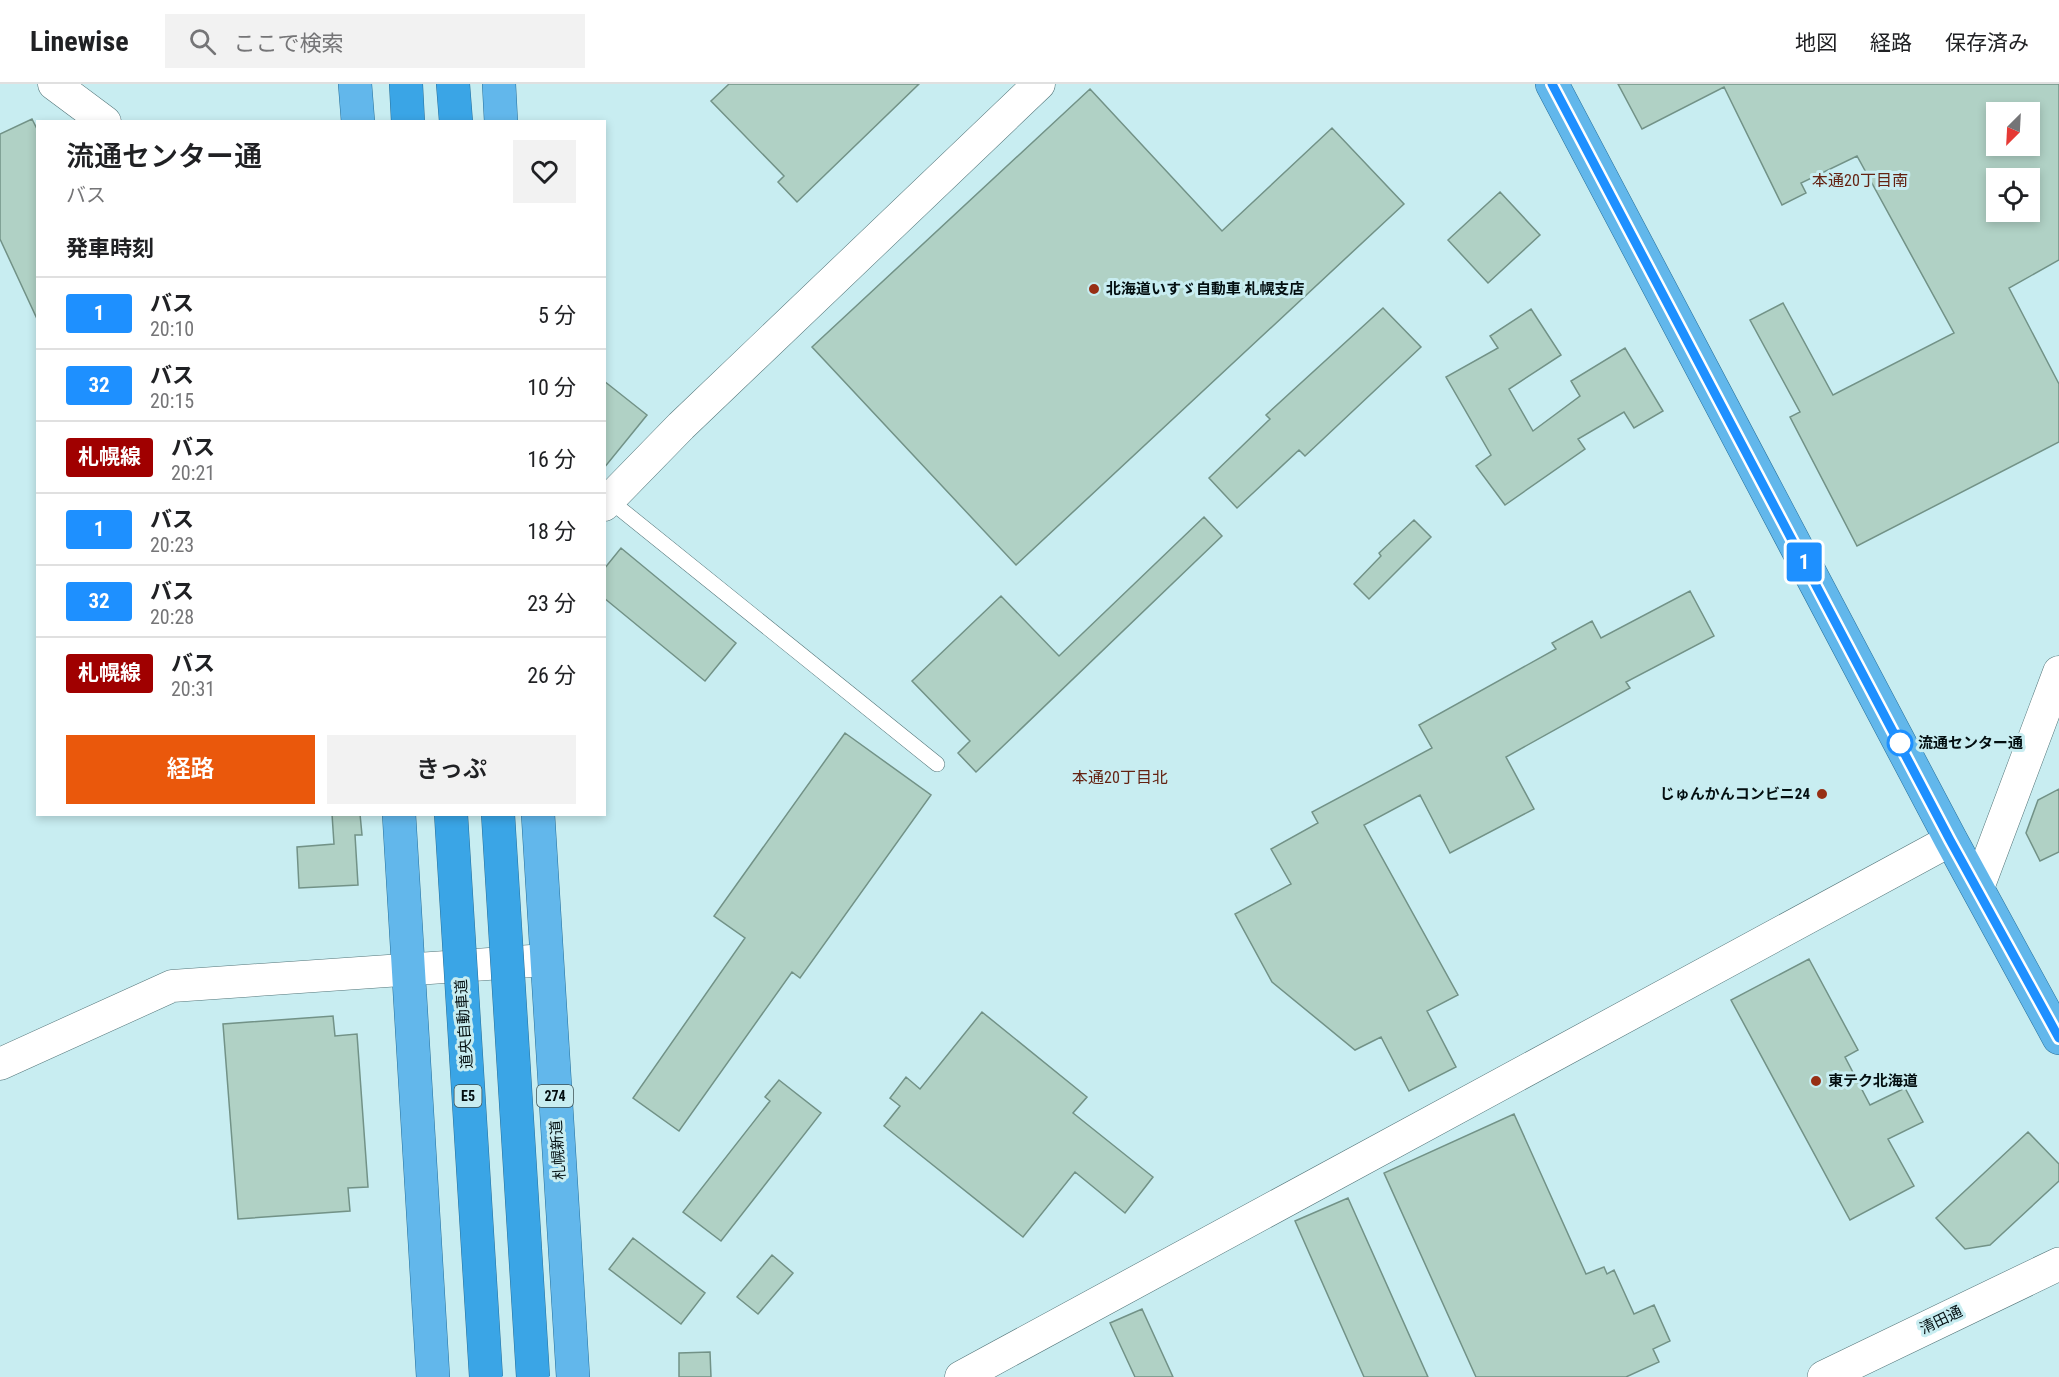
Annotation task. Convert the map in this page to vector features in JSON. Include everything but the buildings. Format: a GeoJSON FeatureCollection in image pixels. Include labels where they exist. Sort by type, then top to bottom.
{"type":"FeatureCollection","features":[{"type":"Feature","properties":{"kind":"highway"},"geometry":{"type":"LineString","coordinates":[[355,84],[358,120]]}},
{"type":"Feature","properties":{"kind":"highway"},"geometry":{"type":"LineString","coordinates":[[406,84],[408,120]]}},
{"type":"Feature","properties":{"kind":"highway"},"geometry":{"type":"LineString","coordinates":[[453,84],[456,120]]}},
{"type":"Feature","properties":{"kind":"highway"},"geometry":{"type":"LineString","coordinates":[[499,84],[501,120]]}},
{"type":"Feature","properties":{"kind":"highway"},"geometry":{"type":"LineString","coordinates":[[1552,84],[1950,840],[2059,1038]]}},
{"type":"Feature","properties":{"kind":"highway"},"geometry":{"type":"LineString","coordinates":[[399,816],[434,1377]]}},
{"type":"Feature","properties":{"kind":"highway","name":"道央自動車道"},"geometry":{"type":"LineString","coordinates":[[451,816],[486,1377]]}},
{"type":"Feature","properties":{"kind":"highway"},"geometry":{"type":"LineString","coordinates":[[498,816],[533,1377]]}},
{"type":"Feature","properties":{"kind":"highway","name":"札幌新道"},"geometry":{"type":"LineString","coordinates":[[538,816],[573,1377]]}},
{"type":"Feature","properties":{"kind":"street"},"geometry":{"type":"LineString","coordinates":[[54,84],[102,120]]}},
{"type":"Feature","properties":{"kind":"street"},"geometry":{"type":"LineString","coordinates":[[339,84],[346,120]]}},
{"type":"Feature","properties":{"kind":"street"},"geometry":{"type":"LineString","coordinates":[[606,502],[689,417],[1039,84]]}},
{"type":"Feature","properties":{"kind":"street"},"geometry":{"type":"LineString","coordinates":[[1978,888],[2059,672]]}},
{"type":"Feature","properties":{"kind":"street"},"geometry":{"type":"LineString","coordinates":[[961,1377],[1950,840]]}},
{"type":"Feature","properties":{"kind":"street"},"geometry":{"type":"LineString","coordinates":[[0,1064],[172,986],[546,960]]}},
{"type":"Feature","properties":{"kind":"street","name":"清田通"},"geometry":{"type":"LineString","coordinates":[[1824,1377],[2059,1263]]}},
{"type":"Feature","properties":{"kind":"lane"},"geometry":{"type":"LineString","coordinates":[[606,502],[937,764]]}},
{"type":"Feature","properties":{"kind":"bus line","name":"1"},"geometry":{"type":"LineString","coordinates":[[1552,84],[1950,840],[2059,1038]]}},
{"type":"Feature","properties":{"kind":"place","name":"北海道いすゞ自動車 札幌支店"},"geometry":{"type":"Point","coordinates":[1094,289]}},
{"type":"Feature","properties":{"kind":"place","name":"流通センター通"},"geometry":{"type":"Point","coordinates":[1900,743]}},
{"type":"Feature","properties":{"kind":"place","name":"じゅんかんコンビニ24"},"geometry":{"type":"Point","coordinates":[1822,794]}},
{"type":"Feature","properties":{"kind":"place","name":"東テク北海道"},"geometry":{"type":"Point","coordinates":[1816,1081]}},
{"type":"Feature","properties":{"kind":"district","name":"本通20丁目南"},"geometry":{"type":"Point","coordinates":[1860,180]}},
{"type":"Feature","properties":{"kind":"district","name":"本通20丁目北"},"geometry":{"type":"Point","coordinates":[1120,777]}}]}
